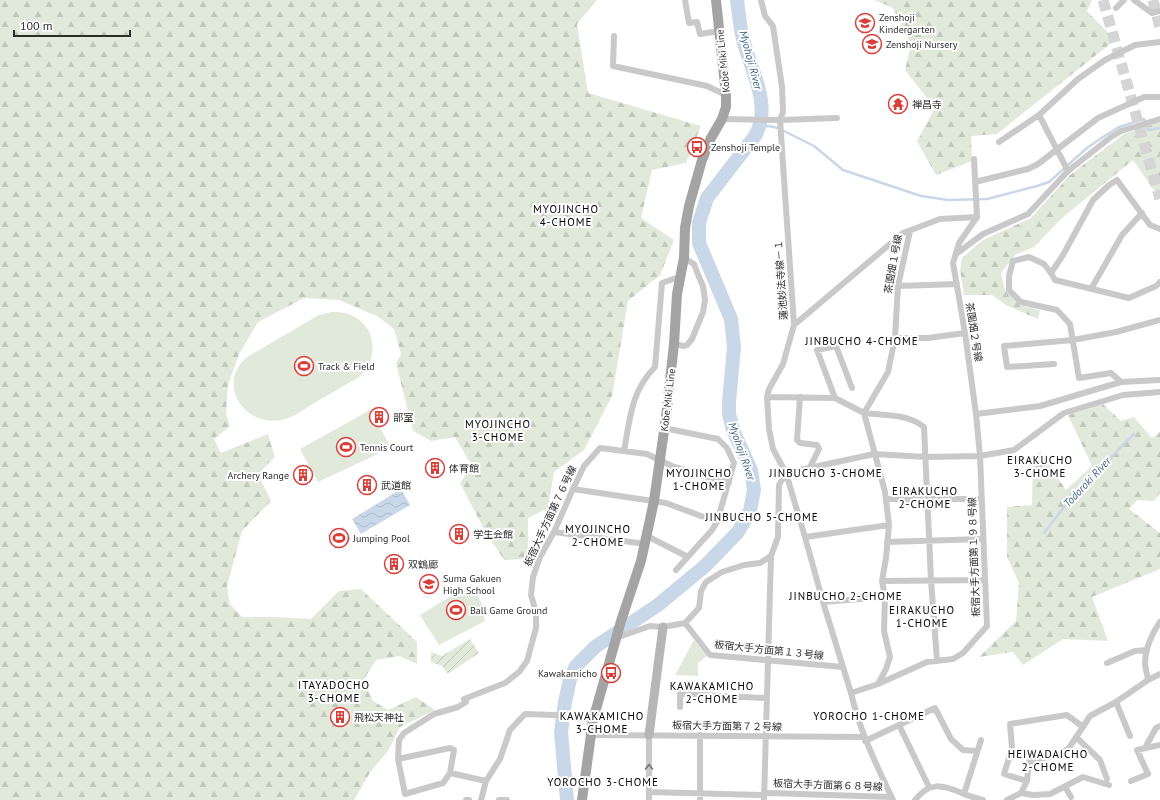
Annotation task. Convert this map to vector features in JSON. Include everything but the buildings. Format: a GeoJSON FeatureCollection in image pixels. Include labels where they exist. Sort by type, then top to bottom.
{"type":"FeatureCollection","features":[{"type":"Feature","properties":{"kind":"main road","name":"Kobe Miki Line"},"geometry":{"type":"LineString","coordinates":[[582,800],[593,720],[616,637],[641,561],[654,501],[674,344],[679,277],[684,258],[685,228],[695,183],[702,160],[711,138],[722,119],[726,107],[716,0]]}},
{"type":"Feature","properties":{"kind":"street"},"geometry":{"type":"LineString","coordinates":[[685,0],[689,23],[697,22],[700,34],[720,31]]}},
{"type":"Feature","properties":{"kind":"street","name":"蓮池妙法寺線－１"},"geometry":{"type":"LineString","coordinates":[[761,0],[765,16],[773,26],[782,87],[783,112],[780,122],[794,325],[783,364],[769,389],[767,397],[769,429],[773,450],[786,473],[851,694],[856,716],[864,739],[892,798]]}},
{"type":"Feature","properties":{"kind":"street"},"geometry":{"type":"LineString","coordinates":[[1116,8],[1124,0]]}},
{"type":"Feature","properties":{"kind":"street"},"geometry":{"type":"LineString","coordinates":[[1134,0],[1152,12],[1160,11]]}},
{"type":"Feature","properties":{"kind":"street"},"geometry":{"type":"LineString","coordinates":[[614,36],[614,66],[707,86],[726,95]]}},
{"type":"Feature","properties":{"kind":"street"},"geometry":{"type":"LineString","coordinates":[[999,142],[1038,115],[1078,78],[1105,60],[1135,45],[1160,42]]}},
{"type":"Feature","properties":{"kind":"street"},"geometry":{"type":"LineString","coordinates":[[975,182],[1028,169],[1038,164],[1098,118],[1144,97],[1160,97]]}},
{"type":"Feature","properties":{"kind":"street"},"geometry":{"type":"LineString","coordinates":[[1038,115],[1068,171]]}},
{"type":"Feature","properties":{"kind":"street"},"geometry":{"type":"LineString","coordinates":[[722,119],[768,119],[780,122],[836,118]]}},
{"type":"Feature","properties":{"kind":"street"},"geometry":{"type":"LineString","coordinates":[[956,254],[983,234],[1028,214],[1068,171],[1121,131],[1160,119]]}},
{"type":"Feature","properties":{"kind":"street"},"geometry":{"type":"LineString","coordinates":[[794,325],[904,233],[940,219],[977,217],[974,159]]}},
{"type":"Feature","properties":{"kind":"street"},"geometry":{"type":"LineString","coordinates":[[1051,273],[1063,255],[1093,200],[1109,185],[1117,180],[1150,224],[1160,229]]}},
{"type":"Feature","properties":{"kind":"street"},"geometry":{"type":"LineString","coordinates":[[1091,289],[1122,236],[1142,213]]}},
{"type":"Feature","properties":{"kind":"street","name":"茶園畑２号線"},"geometry":{"type":"LineString","coordinates":[[977,217],[959,243],[953,263],[965,333],[980,456]]}},
{"type":"Feature","properties":{"kind":"street","name":"茶園畑１号線"},"geometry":{"type":"LineString","coordinates":[[864,413],[888,372],[895,338],[898,286],[910,231]]}},
{"type":"Feature","properties":{"kind":"street"},"geometry":{"type":"LineString","coordinates":[[1120,382],[1111,373],[1079,378],[1070,324],[1057,310],[1021,302],[1010,290],[1008,276],[1013,261],[1029,257],[1044,264],[1055,280],[1129,298],[1156,286],[1160,282]]}},
{"type":"Feature","properties":{"kind":"street"},"geometry":{"type":"LineString","coordinates":[[674,344],[684,346],[687,345],[692,339],[703,312],[705,300],[703,286],[694,264],[684,258]]}},
{"type":"Feature","properties":{"kind":"street"},"geometry":{"type":"LineString","coordinates":[[624,451],[637,391],[647,375],[655,367],[662,283],[679,277]]}},
{"type":"Feature","properties":{"kind":"street"},"geometry":{"type":"LineString","coordinates":[[898,286],[957,284]]}},
{"type":"Feature","properties":{"kind":"street"},"geometry":{"type":"LineString","coordinates":[[1054,364],[1007,367],[1004,346],[1073,340],[1116,332],[1160,320]]}},
{"type":"Feature","properties":{"kind":"street"},"geometry":{"type":"LineString","coordinates":[[895,338],[928,338],[965,333]]}},
{"type":"Feature","properties":{"kind":"street"},"geometry":{"type":"LineString","coordinates":[[835,398],[817,350],[836,346],[852,388]]}},
{"type":"Feature","properties":{"kind":"street"},"geometry":{"type":"LineString","coordinates":[[976,414],[1040,406],[1120,382],[1160,380]]}},
{"type":"Feature","properties":{"kind":"street"},"geometry":{"type":"LineString","coordinates":[[764,797],[771,556],[778,537],[779,485],[786,473],[874,454],[926,457],[980,456],[1014,450],[1064,413],[1123,395],[1160,392]]}},
{"type":"Feature","properties":{"kind":"street"},"geometry":{"type":"LineString","coordinates":[[767,397],[835,398],[864,413],[906,418],[917,422],[924,427],[931,580],[937,661]]}},
{"type":"Feature","properties":{"kind":"street"},"geometry":{"type":"LineString","coordinates":[[800,398],[797,440],[800,443],[817,445],[819,449],[810,467]]}},
{"type":"Feature","properties":{"kind":"street"},"geometry":{"type":"LineString","coordinates":[[864,413],[886,499],[889,525],[882,581],[885,597],[884,631],[890,657],[886,669],[878,684]]}},
{"type":"Feature","properties":{"kind":"street"},"geometry":{"type":"LineString","coordinates":[[664,428],[718,439],[727,448],[734,463],[717,522],[712,530],[676,570]]}},
{"type":"Feature","properties":{"kind":"street","name":"板宿大手方面第７６号線"},"geometry":{"type":"LineString","coordinates":[[398,759],[399,740],[404,733],[434,714],[466,702],[464,699],[505,683],[518,672],[527,660],[536,628],[536,612],[531,595],[533,577],[540,557],[554,532],[584,466],[600,448],[647,454],[674,467],[729,483]]}},
{"type":"Feature","properties":{"kind":"street","name":"板宿大手方面第１９８号線"},"geometry":{"type":"LineString","coordinates":[[851,694],[878,684],[927,662],[954,659],[963,653],[987,626],[980,456]]}},
{"type":"Feature","properties":{"kind":"street"},"geometry":{"type":"LineString","coordinates":[[573,489],[666,503],[717,522]]}},
{"type":"Feature","properties":{"kind":"street"},"geometry":{"type":"LineString","coordinates":[[886,499],[981,499]]}},
{"type":"Feature","properties":{"kind":"street"},"geometry":{"type":"LineString","coordinates":[[805,536],[889,525]]}},
{"type":"Feature","properties":{"kind":"street"},"geometry":{"type":"LineString","coordinates":[[554,532],[646,540],[688,557]]}},
{"type":"Feature","properties":{"kind":"street"},"geometry":{"type":"LineString","coordinates":[[887,542],[983,539]]}},
{"type":"Feature","properties":{"kind":"street"},"geometry":{"type":"LineString","coordinates":[[616,637],[650,626],[685,623],[699,608],[701,591],[706,582],[722,572],[760,562],[771,556]]}},
{"type":"Feature","properties":{"kind":"street"},"geometry":{"type":"LineString","coordinates":[[882,581],[985,580]]}},
{"type":"Feature","properties":{"kind":"street"},"geometry":{"type":"LineString","coordinates":[[823,602],[885,597]]}},
{"type":"Feature","properties":{"kind":"street"},"geometry":{"type":"LineString","coordinates":[[1148,680],[1145,664],[1147,650],[1154,631],[1160,622]]}},
{"type":"Feature","properties":{"kind":"street","name":"板宿大手方面第１３号線"},"geometry":{"type":"LineString","coordinates":[[685,623],[710,655],[843,667]]}},
{"type":"Feature","properties":{"kind":"street"},"geometry":{"type":"LineString","coordinates":[[649,800],[649,735],[663,626]]}},
{"type":"Feature","properties":{"kind":"street"},"geometry":{"type":"LineString","coordinates":[[1107,663],[1135,651],[1147,650]]}},
{"type":"Feature","properties":{"kind":"street"},"geometry":{"type":"LineString","coordinates":[[1020,796],[1027,781],[1029,762],[1058,754],[1069,748],[1090,716],[1116,702],[1148,680],[1160,674]]}},
{"type":"Feature","properties":{"kind":"street"},"geometry":{"type":"LineString","coordinates":[[680,707],[680,694],[766,698]]}},
{"type":"Feature","properties":{"kind":"street"},"geometry":{"type":"LineString","coordinates":[[1116,702],[1130,736]]}},
{"type":"Feature","properties":{"kind":"street"},"geometry":{"type":"LineString","coordinates":[[864,739],[900,725],[934,708],[951,740],[963,750],[977,751]]}},
{"type":"Feature","properties":{"kind":"street"},"geometry":{"type":"LineString","coordinates":[[481,800],[486,782],[500,759],[510,730],[526,714],[554,715],[593,720]]}},
{"type":"Feature","properties":{"kind":"street"},"geometry":{"type":"LineString","coordinates":[[1027,781],[1004,774],[1012,748],[1010,724],[1067,715],[1083,727]]}},
{"type":"Feature","properties":{"kind":"street"},"geometry":{"type":"LineString","coordinates":[[900,725],[929,787]]}},
{"type":"Feature","properties":{"kind":"street"},"geometry":{"type":"LineString","coordinates":[[1145,748],[1156,728],[1160,726]]}},
{"type":"Feature","properties":{"kind":"street","name":"板宿大手方面第７２号線"},"geometry":{"type":"LineString","coordinates":[[591,735],[700,735],[864,739]]}},
{"type":"Feature","properties":{"kind":"street"},"geometry":{"type":"LineString","coordinates":[[700,735],[700,797]]}},
{"type":"Feature","properties":{"kind":"street"},"geometry":{"type":"LineString","coordinates":[[1007,800],[1020,796],[1034,797],[1050,794],[1083,777],[1108,782],[1100,760],[1076,737]]}},
{"type":"Feature","properties":{"kind":"street"},"geometry":{"type":"LineString","coordinates":[[964,794],[981,740]]}},
{"type":"Feature","properties":{"kind":"street"},"geometry":{"type":"LineString","coordinates":[[1131,781],[1148,774],[1138,750],[1160,745]]}},
{"type":"Feature","properties":{"kind":"street"},"geometry":{"type":"LineString","coordinates":[[450,748],[454,750],[450,773],[443,783],[405,794],[398,759],[450,748]]}},
{"type":"Feature","properties":{"kind":"street"},"geometry":{"type":"LineString","coordinates":[[450,773],[486,782]]}},
{"type":"Feature","properties":{"kind":"street"},"geometry":{"type":"LineString","coordinates":[[915,800],[920,793],[929,787],[940,786],[948,787],[983,800]]}},
{"type":"Feature","properties":{"kind":"street"},"geometry":{"type":"LineString","coordinates":[[1065,787],[1071,797]]}},
{"type":"Feature","properties":{"kind":"street","name":"板宿大手方面第６８号線"},"geometry":{"type":"LineString","coordinates":[[649,792],[700,797],[760,795],[764,797],[892,798]]}},
{"type":"Feature","properties":{"kind":"street"},"geometry":{"type":"LineString","coordinates":[[499,800],[507,800]]}},
{"type":"Feature","properties":{"kind":"green space"},"geometry":{"type":"Polygon","coordinates":[[[0,0],[597,0],[577,24],[588,93],[701,126],[686,163],[652,170],[641,218],[674,240],[660,275],[628,301],[612,396],[584,450],[554,472],[548,508],[528,518],[528,559],[504,560],[484,529],[460,483],[472,466],[455,437],[431,441],[413,431],[396,363],[401,354],[394,329],[377,316],[339,300],[304,298],[258,322],[239,354],[228,385],[226,413],[230,426],[214,439],[221,453],[268,434],[275,457],[258,474],[271,501],[242,531],[227,586],[230,604],[242,617],[311,619],[339,591],[361,589],[417,642],[417,664],[399,656],[376,660],[363,681],[373,701],[388,710],[416,697],[435,710],[400,727],[388,751],[371,771],[354,800],[0,800],[0,0]]]}},
{"type":"Feature","properties":{"kind":"green space"},"geometry":{"type":"Polygon","coordinates":[[[874,0],[1092,0],[1087,11],[1115,40],[997,134],[971,136],[972,161],[936,175],[917,141],[935,108],[905,70],[911,45],[893,8],[874,0]]]}},
{"type":"Feature","properties":{"kind":"green space"},"geometry":{"type":"Polygon","coordinates":[[[1160,122],[1160,199],[1133,160],[1062,218],[1034,247],[1015,255],[1001,273],[1005,290],[1020,305],[1040,310],[1038,319],[1006,305],[992,295],[964,295],[960,270],[962,258],[983,240],[1031,218],[1070,175],[1124,134],[1160,122]]]}},
{"type":"Feature","properties":{"kind":"green space","name":"Track & Field"},"geometry":{"type":"Polygon","coordinates":[[[331,312],[342,312],[361,321],[371,336],[372,353],[370,362],[359,377],[289,418],[281,420],[268,420],[256,417],[246,410],[238,401],[234,391],[234,379],[238,368],[247,357],[319,315],[331,312]]]}},
{"type":"Feature","properties":{"kind":"green space"},"geometry":{"type":"Polygon","coordinates":[[[1103,404],[1121,421],[1134,417],[1152,438],[1160,432],[1160,493],[1154,501],[1137,500],[1129,509],[1160,533],[1160,569],[1092,597],[1108,641],[1063,639],[1023,665],[1013,652],[979,657],[1016,621],[1019,583],[1007,557],[1007,507],[1032,505],[1033,456],[1040,452],[1066,490],[1092,466],[1068,415],[1103,404]]]}},
{"type":"Feature","properties":{"kind":"green space","name":"Tennis Court"},"geometry":{"type":"Polygon","coordinates":[[[370,410],[389,444],[384,451],[318,482],[300,449],[370,410]]]}},
{"type":"Feature","properties":{"kind":"green space","name":"Ball Game Ground"},"geometry":{"type":"Polygon","coordinates":[[[471,584],[482,604],[485,621],[439,645],[420,615],[471,584]]]}},
{"type":"Feature","properties":{"kind":"green space"},"geometry":{"type":"Polygon","coordinates":[[[470,639],[479,653],[448,674],[442,666],[431,662],[431,652],[442,656],[470,639]]]}},
{"type":"Feature","properties":{"kind":"green space"},"geometry":{"type":"Polygon","coordinates":[[[694,640],[707,656],[698,663],[698,676],[675,675],[694,640]]]}},
{"type":"Feature","properties":{"kind":"water"},"geometry":{"type":"Polygon","coordinates":[[[401,489],[410,505],[361,534],[352,519],[401,489]]]}},
{"type":"Feature","properties":{"kind":"water","name":"Jumping Pool"},"geometry":{"type":"Polygon","coordinates":[[[343,527],[351,540],[335,549],[328,535],[343,527]]]}},
{"type":"Feature","properties":{"kind":"waterway","name":"Myohoji River"},"geometry":{"type":"LineString","coordinates":[[567,800],[561,732],[570,679],[576,666],[595,647],[658,605],[705,566],[738,532],[750,511],[754,490],[751,470],[733,430],[729,414],[734,347],[731,319],[699,243],[699,223],[707,198],[755,136],[760,125],[762,113],[759,90],[743,38],[737,0]]}},
{"type":"Feature","properties":{"kind":"waterway"},"geometry":{"type":"LineString","coordinates":[[760,127],[769,126],[778,128],[814,146],[843,170],[921,196],[948,200],[987,199],[1049,182],[1087,148],[1119,127],[1144,119],[1148,130],[1160,128]]}},
{"type":"Feature","properties":{"kind":"waterway","name":"Todoroki River"},"geometry":{"type":"LineString","coordinates":[[1044,533],[1071,498],[1134,434]]}},
{"type":"Feature","properties":{"kind":"tunnel"},"geometry":{"type":"LineString","coordinates":[[1103,0],[1160,199]]}},
{"type":"Feature","properties":{"kind":"tunnel"},"geometry":{"type":"LineString","coordinates":[[1153,0],[1160,28]]}},
{"type":"Feature","properties":{"kind":"place","name":"Zenshoji Kindergarten"},"geometry":{"type":"Point","coordinates":[865,23]}},
{"type":"Feature","properties":{"kind":"place","name":"Zenshoji Nursery"},"geometry":{"type":"Point","coordinates":[872,44]}},
{"type":"Feature","properties":{"kind":"place","name":"禅昌寺"},"geometry":{"type":"Point","coordinates":[898,104]}},
{"type":"Feature","properties":{"kind":"place","name":"Zenshoji Temple"},"geometry":{"type":"Point","coordinates":[697,147]}},
{"type":"Feature","properties":{"kind":"place","name":"Track & Field"},"geometry":{"type":"Point","coordinates":[304,366]}},
{"type":"Feature","properties":{"kind":"place","name":"部室"},"geometry":{"type":"Point","coordinates":[379,417]}},
{"type":"Feature","properties":{"kind":"place","name":"Tennis Court"},"geometry":{"type":"Point","coordinates":[346,447]}},
{"type":"Feature","properties":{"kind":"place","name":"体育館"},"geometry":{"type":"Point","coordinates":[435,468]}},
{"type":"Feature","properties":{"kind":"place","name":"Archery Range"},"geometry":{"type":"Point","coordinates":[303,475]}},
{"type":"Feature","properties":{"kind":"place","name":"武道館"},"geometry":{"type":"Point","coordinates":[367,485]}},
{"type":"Feature","properties":{"kind":"place","name":"学生会館"},"geometry":{"type":"Point","coordinates":[459,534]}},
{"type":"Feature","properties":{"kind":"place","name":"Jumping Pool"},"geometry":{"type":"Point","coordinates":[339,538]}},
{"type":"Feature","properties":{"kind":"place","name":"双鶴廊"},"geometry":{"type":"Point","coordinates":[394,564]}},
{"type":"Feature","properties":{"kind":"place","name":"Suma Gakuen High School"},"geometry":{"type":"Point","coordinates":[429,584]}},
{"type":"Feature","properties":{"kind":"place","name":"Ball Game Ground"},"geometry":{"type":"Point","coordinates":[456,610]}},
{"type":"Feature","properties":{"kind":"place","name":"Kawakamicho"},"geometry":{"type":"Point","coordinates":[611,673]}},
{"type":"Feature","properties":{"kind":"place","name":"飛松天神社"},"geometry":{"type":"Point","coordinates":[340,717]}},
{"type":"Feature","properties":{"kind":"district","name":"MYOJINCHO 4-CHOME"},"geometry":{"type":"Point","coordinates":[566,215]}},
{"type":"Feature","properties":{"kind":"district","name":"JINBUCHO 4-CHOME"},"geometry":{"type":"Point","coordinates":[862,341]}},
{"type":"Feature","properties":{"kind":"district","name":"MYOJINCHO 3-CHOME"},"geometry":{"type":"Point","coordinates":[498,430]}},
{"type":"Feature","properties":{"kind":"district","name":"EIRAKUCHO 3-CHOME"},"geometry":{"type":"Point","coordinates":[1040,466]}},
{"type":"Feature","properties":{"kind":"district","name":"JINBUCHO 3-CHOME"},"geometry":{"type":"Point","coordinates":[826,473]}},
{"type":"Feature","properties":{"kind":"district","name":"MYOJINCHO 1-CHOME"},"geometry":{"type":"Point","coordinates":[699,479]}},
{"type":"Feature","properties":{"kind":"district","name":"EIRAKUCHO 2-CHOME"},"geometry":{"type":"Point","coordinates":[925,497]}},
{"type":"Feature","properties":{"kind":"district","name":"JINBUCHO 5-CHOME"},"geometry":{"type":"Point","coordinates":[762,517]}},
{"type":"Feature","properties":{"kind":"district","name":"MYOJINCHO 2-CHOME"},"geometry":{"type":"Point","coordinates":[598,535]}},
{"type":"Feature","properties":{"kind":"district","name":"JINBUCHO 2-CHOME"},"geometry":{"type":"Point","coordinates":[846,596]}},
{"type":"Feature","properties":{"kind":"district","name":"EIRAKUCHO 1-CHOME"},"geometry":{"type":"Point","coordinates":[922,616]}},
{"type":"Feature","properties":{"kind":"district","name":"ITAYADOCHO 3-CHOME"},"geometry":{"type":"Point","coordinates":[334,691]}},
{"type":"Feature","properties":{"kind":"district","name":"KAWAKAMICHO 2-CHOME"},"geometry":{"type":"Point","coordinates":[712,692]}},
{"type":"Feature","properties":{"kind":"district","name":"YOROCHO 1-CHOME"},"geometry":{"type":"Point","coordinates":[869,716]}},
{"type":"Feature","properties":{"kind":"district","name":"KAWAKAMICHO 3-CHOME"},"geometry":{"type":"Point","coordinates":[602,722]}},
{"type":"Feature","properties":{"kind":"district","name":"HEIWADAICHO 2-CHOME"},"geometry":{"type":"Point","coordinates":[1048,760]}},
{"type":"Feature","properties":{"kind":"district","name":"YOROCHO 3-CHOME"},"geometry":{"type":"Point","coordinates":[603,782]}}]}
